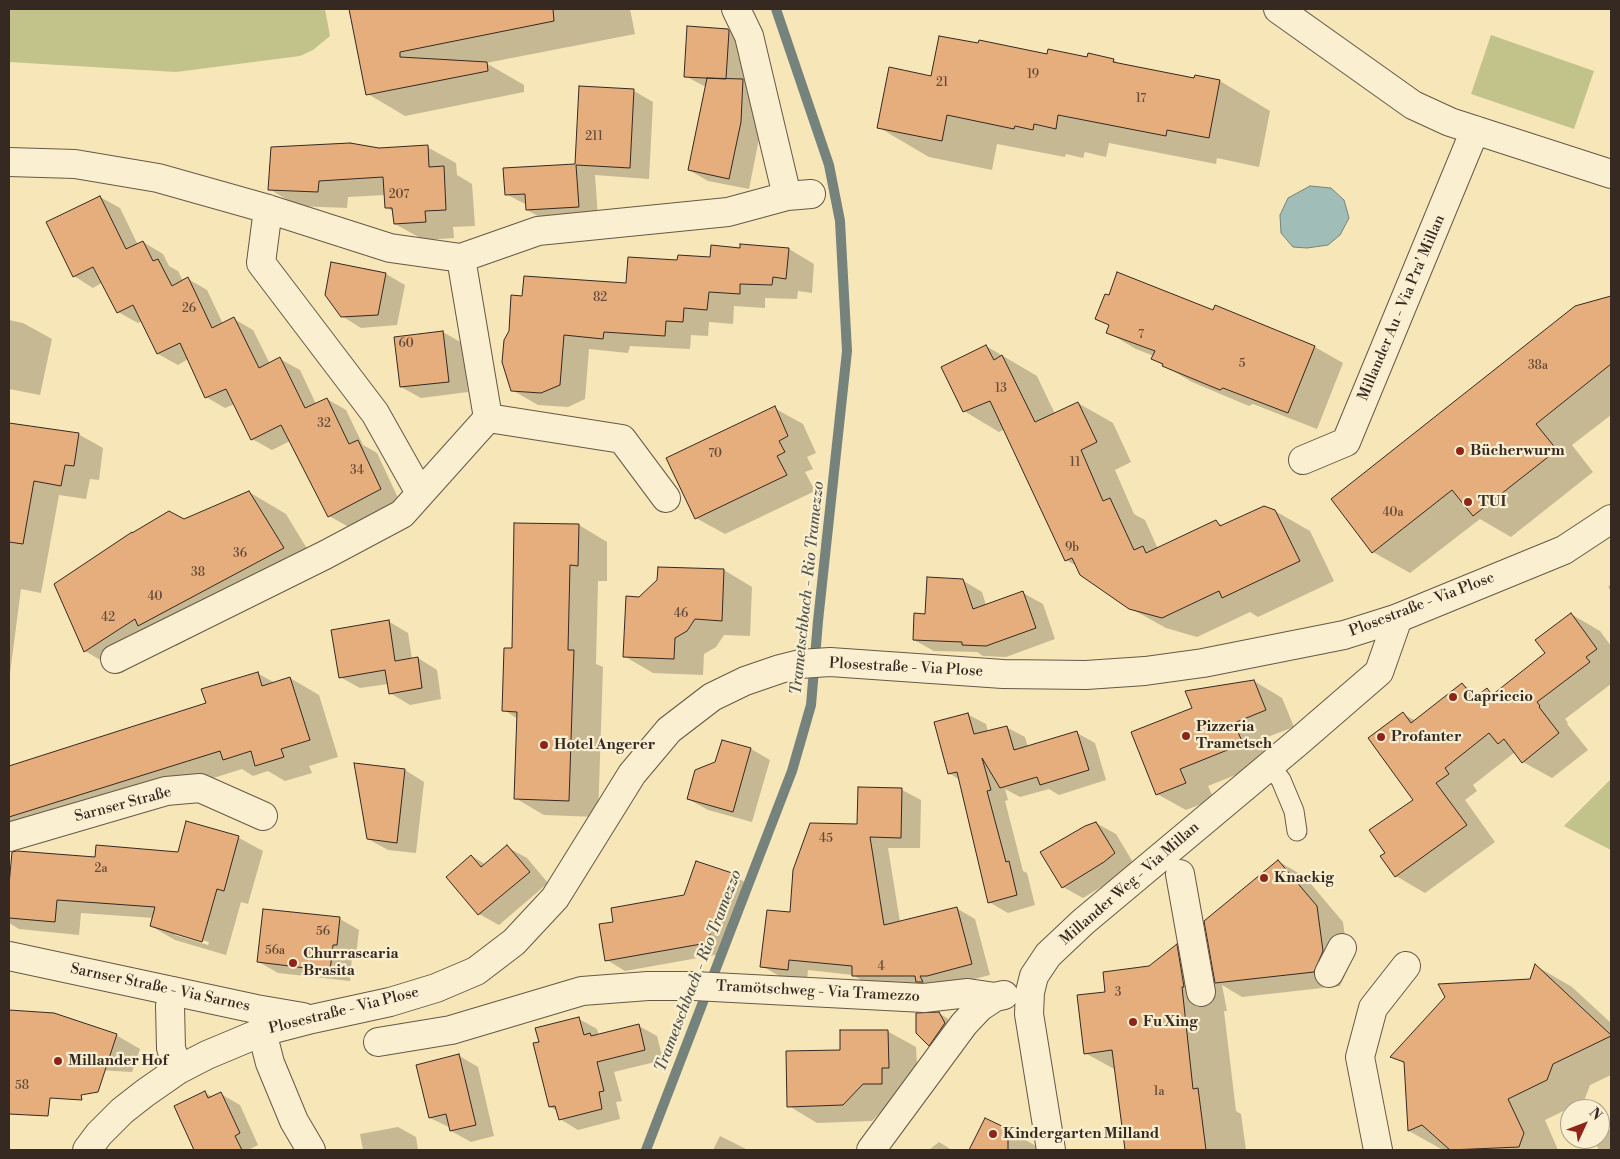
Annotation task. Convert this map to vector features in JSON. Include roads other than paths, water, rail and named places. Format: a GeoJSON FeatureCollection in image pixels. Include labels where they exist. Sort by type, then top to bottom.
{"type":"FeatureCollection","features":[{"type":"Feature","properties":{"kind":"street"},"geometry":{"type":"LineString","coordinates":[[9,162],[75,164],[158,178],[268,209],[390,248],[461,258],[538,231],[728,212],[799,195],[749,36],[736,9]]}},
{"type":"Feature","properties":{"kind":"street"},"geometry":{"type":"LineString","coordinates":[[1278,9],[1414,105],[1450,122],[1611,174]]}},
{"type":"Feature","properties":{"kind":"street","name":"Millander Au - Via Pra' Millan"},"geometry":{"type":"LineString","coordinates":[[1303,460],[1346,442],[1475,130]]}},
{"type":"Feature","properties":{"kind":"street"},"geometry":{"type":"LineString","coordinates":[[268,209],[261,263],[375,413],[420,492]]}},
{"type":"Feature","properties":{"kind":"street"},"geometry":{"type":"LineString","coordinates":[[461,258],[488,418]]}},
{"type":"Feature","properties":{"kind":"street"},"geometry":{"type":"LineString","coordinates":[[114,659],[325,555],[402,514],[488,418]]}},
{"type":"Feature","properties":{"kind":"street"},"geometry":{"type":"LineString","coordinates":[[488,418],[622,439],[666,498]]}},
{"type":"Feature","properties":{"kind":"street","name":"Plosestraße - Via Plose"},"geometry":{"type":"LineString","coordinates":[[87,1150],[99,1134],[122,1111],[178,1070],[207,1055],[262,1032],[390,1002],[436,988],[476,971],[514,942],[555,898],[632,774],[669,730],[712,698],[745,681],[800,664],[830,662],[1003,674],[1086,675],[1145,671],[1203,663],[1344,635],[1398,618],[1564,550],[1611,519]]}},
{"type":"Feature","properties":{"kind":"street","name":"Millander Weg - Via Millan"},"geometry":{"type":"LineString","coordinates":[[1051,1150],[1029,1014],[1030,992],[1034,976],[1048,955],[1083,922],[1379,672],[1398,618]]}},
{"type":"Feature","properties":{"kind":"street","name":"Sarnser Straße"},"geometry":{"type":"LineString","coordinates":[[9,837],[166,791],[200,788],[263,816]]}},
{"type":"Feature","properties":{"kind":"street"},"geometry":{"type":"LineString","coordinates":[[1180,874],[1201,992]]}},
{"type":"Feature","properties":{"kind":"street"},"geometry":{"type":"LineString","coordinates":[[1329,973],[1342,948]]}},
{"type":"Feature","properties":{"kind":"street","name":"Sarnser Straße - Via Sarnes"},"geometry":{"type":"LineString","coordinates":[[9,956],[256,1009],[312,1019]]}},
{"type":"Feature","properties":{"kind":"street"},"geometry":{"type":"LineString","coordinates":[[1378,1150],[1360,1058],[1373,1008],[1406,966]]}},
{"type":"Feature","properties":{"kind":"street","name":"Tramötschweg - Via Tramezzo"},"geometry":{"type":"LineString","coordinates":[[378,1042],[451,1030],[582,991],[648,986],[733,987],[924,998],[968,994],[995,997]]}},
{"type":"Feature","properties":{"kind":"street"},"geometry":{"type":"LineString","coordinates":[[173,991],[170,1006],[171,1048],[178,1070]]}},
{"type":"Feature","properties":{"kind":"street"},"geometry":{"type":"LineString","coordinates":[[871,1150],[964,1024],[980,1006],[995,997],[1030,992]]}},
{"type":"Feature","properties":{"kind":"street"},"geometry":{"type":"LineString","coordinates":[[262,1032],[270,1063],[294,1122],[310,1150]]}},
{"type":"Feature","properties":{"kind":"lane"},"geometry":{"type":"LineString","coordinates":[[1270,766],[1281,780],[1294,811],[1297,832]]}},
{"type":"Feature","properties":{"kind":"water"},"geometry":{"type":"Polygon","coordinates":[[[1310,186],[1331,188],[1344,200],[1349,218],[1340,235],[1328,245],[1307,248],[1293,247],[1281,233],[1280,215],[1288,198],[1310,186]]]}},
{"type":"Feature","properties":{"kind":"waterway","name":"Trametschbach - Rio Tramezzo"},"geometry":{"type":"LineString","coordinates":[[646,1150],[792,771],[811,705],[818,621],[847,351],[840,221],[829,165],[776,9]]}},
{"type":"Feature","properties":{"kind":"place","name":"Bücherwurm"},"geometry":{"type":"Point","coordinates":[1460,451]}},
{"type":"Feature","properties":{"kind":"place","name":"TUI"},"geometry":{"type":"Point","coordinates":[1468,502]}},
{"type":"Feature","properties":{"kind":"place","name":"Capriccio"},"geometry":{"type":"Point","coordinates":[1453,697]}},
{"type":"Feature","properties":{"kind":"place","name":"Pizzeria Trametsch"},"geometry":{"type":"Point","coordinates":[1186,736]}},
{"type":"Feature","properties":{"kind":"place","name":"Profanter"},"geometry":{"type":"Point","coordinates":[1381,737]}},
{"type":"Feature","properties":{"kind":"place","name":"Hotel Angerer"},"geometry":{"type":"Point","coordinates":[544,745]}},
{"type":"Feature","properties":{"kind":"place","name":"Knackig"},"geometry":{"type":"Point","coordinates":[1264,878]}},
{"type":"Feature","properties":{"kind":"place","name":"Churrascaria Brasita"},"geometry":{"type":"Point","coordinates":[293,963]}},
{"type":"Feature","properties":{"kind":"place","name":"Fu Xing"},"geometry":{"type":"Point","coordinates":[1133,1022]}},
{"type":"Feature","properties":{"kind":"place","name":"Millander Hof"},"geometry":{"type":"Point","coordinates":[58,1061]}},
{"type":"Feature","properties":{"kind":"place","name":"Kindergarten Milland"},"geometry":{"type":"Point","coordinates":[993,1134]}}]}
